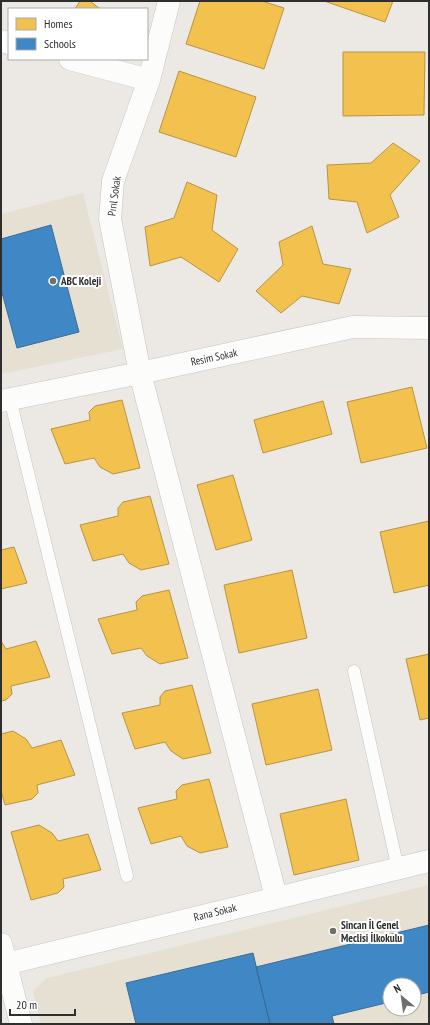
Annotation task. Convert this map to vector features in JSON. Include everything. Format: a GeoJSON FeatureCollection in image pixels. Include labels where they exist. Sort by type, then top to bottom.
{"type":"FeatureCollection","features":[{"type":"Feature","properties":{"kind":"street","name":"Pırıl Sokak"},"geometry":{"type":"LineString","coordinates":[[169,1],[149,80],[113,182],[110,219],[140,373],[276,897]]}},
{"type":"Feature","properties":{"kind":"street"},"geometry":{"type":"LineString","coordinates":[[74,60],[149,80]]}},
{"type":"Feature","properties":{"kind":"street","name":"Resim Sokak"},"geometry":{"type":"LineString","coordinates":[[5,400],[140,373],[353,327],[429,328]]}},
{"type":"Feature","properties":{"kind":"street","name":"Rana Sokak"},"geometry":{"type":"LineString","coordinates":[[3,957],[276,897],[429,861]]}},
{"type":"Feature","properties":{"kind":"street"},"geometry":{"type":"LineString","coordinates":[[3,957],[21,1024]]}},
{"type":"Feature","properties":{"kind":"lane"},"geometry":{"type":"LineString","coordinates":[[5,400],[127,876]]}},
{"type":"Feature","properties":{"kind":"lane"},"geometry":{"type":"LineString","coordinates":[[354,671],[398,869]]}},
{"type":"Feature","properties":{"kind":"shaded area","name":"ABC Koleji"},"geometry":{"type":"Polygon","coordinates":[[[83,193],[123,349],[1,374],[1,214],[83,193]]]}},
{"type":"Feature","properties":{"kind":"shaded area","name":"Sincan İl Genel Meclisi İlkokulu"},"geometry":{"type":"Polygon","coordinates":[[[429,885],[429,1024],[41,1024],[33,991],[47,978],[429,885]]]}},
{"type":"Feature","properties":{"kind":"building: Homes"},"geometry":{"type":"Polygon","coordinates":[[[80,1],[90,1],[99,8],[76,8],[80,1]]]}},
{"type":"Feature","properties":{"kind":"building: Homes"},"geometry":{"type":"Polygon","coordinates":[[[200,1],[262,1],[284,8],[264,69],[186,44],[200,1]]]}},
{"type":"Feature","properties":{"kind":"building: Homes"},"geometry":{"type":"Polygon","coordinates":[[[324,1],[393,1],[385,22],[324,1]]]}},
{"type":"Feature","properties":{"kind":"building: Homes"},"geometry":{"type":"Polygon","coordinates":[[[343,52],[425,52],[424,115],[343,116],[343,52]]]}},
{"type":"Feature","properties":{"kind":"building: Homes"},"geometry":{"type":"Polygon","coordinates":[[[179,71],[256,97],[236,157],[159,132],[179,71]]]}},
{"type":"Feature","properties":{"kind":"building: Homes"},"geometry":{"type":"Polygon","coordinates":[[[393,143],[420,161],[390,195],[399,217],[367,233],[357,202],[329,199],[327,165],[371,163],[393,143]]]}},
{"type":"Feature","properties":{"kind":"building: Homes"},"geometry":{"type":"Polygon","coordinates":[[[187,182],[217,195],[212,230],[238,249],[219,282],[181,257],[150,266],[145,227],[174,218],[187,182]]]}},
{"type":"Feature","properties":{"kind":"building: Homes"},"geometry":{"type":"Polygon","coordinates":[[[312,226],[323,264],[351,269],[339,304],[302,296],[281,313],[256,291],[283,265],[279,242],[312,226]]]}},
{"type":"Feature","properties":{"kind":"building: Homes"},"geometry":{"type":"Polygon","coordinates":[[[412,387],[427,448],[361,463],[347,402],[412,387]]]}},
{"type":"Feature","properties":{"kind":"building: Homes"},"geometry":{"type":"Polygon","coordinates":[[[122,400],[140,468],[113,474],[100,467],[94,458],[65,464],[51,429],[90,420],[89,412],[95,406],[122,400]]]}},
{"type":"Feature","properties":{"kind":"building: Homes"},"geometry":{"type":"Polygon","coordinates":[[[323,401],[332,434],[263,453],[254,420],[323,401]]]}},
{"type":"Feature","properties":{"kind":"building: Homes"},"geometry":{"type":"Polygon","coordinates":[[[233,475],[252,540],[216,550],[197,485],[233,475]]]}},
{"type":"Feature","properties":{"kind":"building: Homes"},"geometry":{"type":"Polygon","coordinates":[[[150,496],[169,564],[141,570],[129,563],[123,554],[93,561],[80,525],[118,516],[118,508],[123,502],[150,496]]]}},
{"type":"Feature","properties":{"kind":"building: Homes"},"geometry":{"type":"Polygon","coordinates":[[[429,521],[429,585],[394,593],[380,532],[429,521]]]}},
{"type":"Feature","properties":{"kind":"building: Homes"},"geometry":{"type":"Polygon","coordinates":[[[14,547],[27,583],[1,589],[1,550],[14,547]]]}},
{"type":"Feature","properties":{"kind":"building: Homes"},"geometry":{"type":"Polygon","coordinates":[[[292,570],[307,638],[239,653],[224,585],[292,570]]]}},
{"type":"Feature","properties":{"kind":"building: Homes"},"geometry":{"type":"Polygon","coordinates":[[[169,590],[188,658],[160,664],[147,656],[141,648],[112,654],[98,619],[137,610],[136,602],[142,596],[169,590]]]}},
{"type":"Feature","properties":{"kind":"building: Homes"},"geometry":{"type":"Polygon","coordinates":[[[1,641],[6,649],[36,641],[50,677],[11,686],[12,694],[6,700],[1,701],[1,641]]]}},
{"type":"Feature","properties":{"kind":"building: Homes"},"geometry":{"type":"Polygon","coordinates":[[[429,654],[429,718],[420,720],[406,659],[429,654]]]}},
{"type":"Feature","properties":{"kind":"building: Homes"},"geometry":{"type":"Polygon","coordinates":[[[192,685],[211,753],[183,759],[171,751],[165,742],[135,749],[122,713],[160,705],[160,697],[165,691],[192,685]]]}},
{"type":"Feature","properties":{"kind":"building: Homes"},"geometry":{"type":"Polygon","coordinates":[[[318,689],[332,750],[266,765],[252,704],[318,689]]]}},
{"type":"Feature","properties":{"kind":"building: Homes"},"geometry":{"type":"Polygon","coordinates":[[[13,731],[26,739],[32,748],[61,740],[75,775],[37,785],[38,793],[32,799],[5,805],[1,791],[1,734],[13,731]]]}},
{"type":"Feature","properties":{"kind":"building: Homes"},"geometry":{"type":"Polygon","coordinates":[[[209,779],[228,847],[200,853],[187,846],[181,836],[151,844],[138,808],[177,799],[176,791],[182,785],[209,779]]]}},
{"type":"Feature","properties":{"kind":"building: Homes"},"geometry":{"type":"Polygon","coordinates":[[[346,799],[359,860],[294,875],[280,814],[346,799]]]}},
{"type":"Feature","properties":{"kind":"building: Homes"},"geometry":{"type":"Polygon","coordinates":[[[39,825],[52,833],[58,841],[88,834],[101,870],[63,879],[64,887],[58,893],[31,900],[11,832],[39,825]]]}},
{"type":"Feature","properties":{"kind":"building: Schools"},"geometry":{"type":"Polygon","coordinates":[[[51,225],[79,332],[17,348],[1,289],[1,239],[51,225]]]}},
{"type":"Feature","properties":{"kind":"building: Schools"},"geometry":{"type":"Polygon","coordinates":[[[429,925],[429,992],[422,994],[422,977],[382,977],[382,1004],[332,1016],[334,1024],[270,1024],[256,967],[429,925]]]}},
{"type":"Feature","properties":{"kind":"building: Schools"},"geometry":{"type":"Polygon","coordinates":[[[253,953],[270,1024],[136,1024],[126,983],[253,953]]]}},
{"type":"Feature","properties":{"kind":"place","name":"ABC Koleji"},"geometry":{"type":"Point","coordinates":[53,281]}},
{"type":"Feature","properties":{"kind":"place","name":"Sincan İl Genel Meclisi İlkokulu"},"geometry":{"type":"Point","coordinates":[333,931]}}]}
